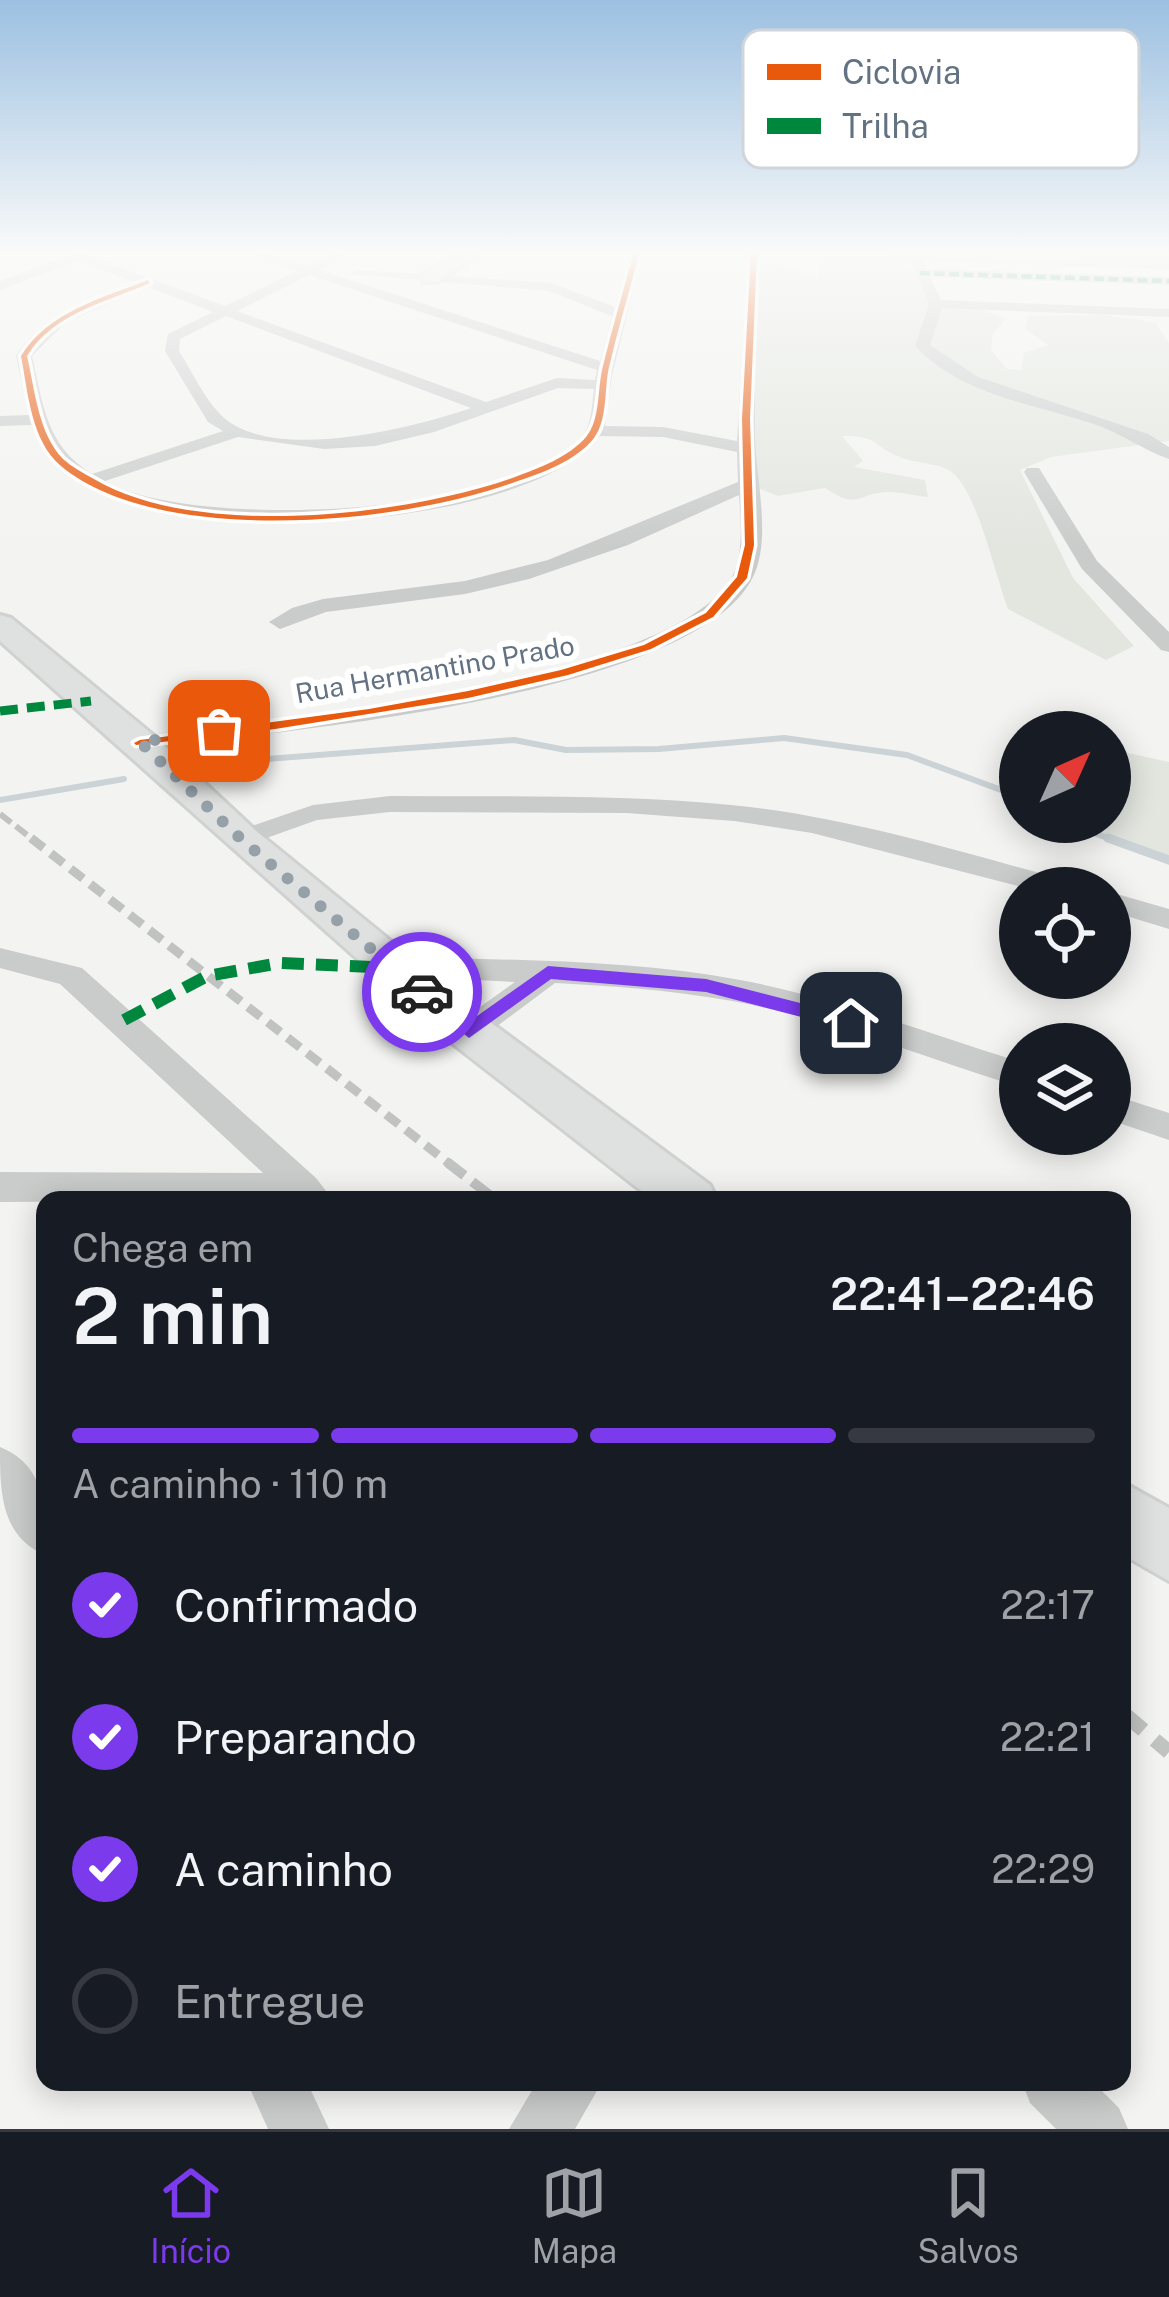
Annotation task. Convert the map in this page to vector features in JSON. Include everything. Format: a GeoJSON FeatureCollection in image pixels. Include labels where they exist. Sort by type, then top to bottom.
{"type":"FeatureCollection","features":[{"type":"Feature","properties":{"kind":"street"},"geometry":{"type":"LineString","coordinates":[[26,350],[48,447],[88,482],[145,502],[306,519],[438,504],[518,479],[564,457],[595,431],[612,350]]}},
{"type":"Feature","properties":{"kind":"street"},"geometry":{"type":"LineString","coordinates":[[175,350],[214,418],[237,432],[296,442],[350,443],[403,435],[557,383],[604,377]]}},
{"type":"Feature","properties":{"kind":"street"},"geometry":{"type":"LineString","coordinates":[[333,350],[484,407]]}},
{"type":"Feature","properties":{"kind":"street"},"geometry":{"type":"LineString","coordinates":[[551,350],[583,361],[604,377]]}},
{"type":"Feature","properties":{"kind":"street"},"geometry":{"type":"LineString","coordinates":[[557,383],[583,361],[606,350]]}},
{"type":"Feature","properties":{"kind":"street","name":"Rua Hermantino Prado"},"geometry":{"type":"LineString","coordinates":[[140,742],[530,681],[640,650],[711,618],[740,584],[751,545],[730,523],[748,484],[750,350]]}},
{"type":"Feature","properties":{"kind":"street"},"geometry":{"type":"LineString","coordinates":[[928,350],[972,378],[1127,430],[1169,454]]}},
{"type":"Feature","properties":{"kind":"street"},"geometry":{"type":"LineString","coordinates":[[0,421],[40,420]]}},
{"type":"Feature","properties":{"kind":"street"},"geometry":{"type":"LineString","coordinates":[[595,431],[663,432],[746,448]]}},
{"type":"Feature","properties":{"kind":"street"},"geometry":{"type":"LineString","coordinates":[[88,482],[237,432]]}},
{"type":"Feature","properties":{"kind":"street"},"geometry":{"type":"LineString","coordinates":[[1034,472],[1089,565],[1169,645]]}},
{"type":"Feature","properties":{"kind":"street"},"geometry":{"type":"LineString","coordinates":[[280,622],[311,606],[427,594],[529,573],[674,519],[748,484]]}},
{"type":"Feature","properties":{"kind":"street"},"geometry":{"type":"LineString","coordinates":[[674,519],[730,523]]}},
{"type":"Feature","properties":{"kind":"street"},"geometry":{"type":"LineString","coordinates":[[0,626],[140,742],[241,839],[469,1031],[679,1191]]}},
{"type":"Feature","properties":{"kind":"street"},"geometry":{"type":"LineString","coordinates":[[241,839],[314,813],[390,804],[626,806],[734,813],[812,825],[999,872]]}},
{"type":"Feature","properties":{"kind":"street"},"geometry":{"type":"LineString","coordinates":[[1131,908],[1169,920]]}},
{"type":"Feature","properties":{"kind":"street"},"geometry":{"type":"LineString","coordinates":[[0,958],[71,976],[306,1191]]}},
{"type":"Feature","properties":{"kind":"street"},"geometry":{"type":"LineString","coordinates":[[394,968],[706,985],[999,1069]]}},
{"type":"Feature","properties":{"kind":"street"},"geometry":{"type":"LineString","coordinates":[[469,1031],[548,973]]}},
{"type":"Feature","properties":{"kind":"street"},"geometry":{"type":"LineString","coordinates":[[1131,1114],[1169,1127]]}},
{"type":"Feature","properties":{"kind":"street"},"geometry":{"type":"LineString","coordinates":[[0,1187],[177,1191]]}},
{"type":"Feature","properties":{"kind":"street"},"geometry":{"type":"LineString","coordinates":[[0,1468],[36,1520]]}},
{"type":"Feature","properties":{"kind":"street"},"geometry":{"type":"LineString","coordinates":[[1131,1521],[1169,1548]]}},
{"type":"Feature","properties":{"kind":"street"},"geometry":{"type":"LineString","coordinates":[[280,2091],[299,2129]]}},
{"type":"Feature","properties":{"kind":"street"},"geometry":{"type":"LineString","coordinates":[[539,2129],[566,2091]]}},
{"type":"Feature","properties":{"kind":"street"},"geometry":{"type":"LineString","coordinates":[[1060,2091],[1098,2129]]}},
{"type":"Feature","properties":{"kind":"shaded area"},"geometry":{"type":"Polygon","coordinates":[[[751,350],[991,350],[1007,369],[1022,370],[1024,353],[1032,350],[1169,350],[1169,441],[1051,457],[1020,470],[1073,578],[1134,646],[1106,660],[1008,609],[970,499],[948,469],[900,457],[870,439],[842,436],[863,461],[854,467],[925,480],[928,497],[888,492],[852,500],[825,488],[778,496],[748,484],[751,350]]]}},
{"type":"Feature","properties":{"kind":"shaded area"},"geometry":{"type":"Polygon","coordinates":[[[1131,754],[1169,762],[1169,865],[1119,843],[1131,843],[1131,754]]]}},
{"type":"Feature","properties":{"kind":"waterway"},"geometry":{"type":"LineString","coordinates":[[201,764],[514,740],[566,750],[659,749],[784,738],[907,755],[999,789]]}},
{"type":"Feature","properties":{"kind":"waterway"},"geometry":{"type":"LineString","coordinates":[[0,800],[124,779]]}},
{"type":"Feature","properties":{"kind":"waterway"},"geometry":{"type":"LineString","coordinates":[[1122,843],[1169,860]]}},
{"type":"Feature","properties":{"kind":"railway"},"geometry":{"type":"LineString","coordinates":[[0,814],[35,841]]}},
{"type":"Feature","properties":{"kind":"railway"},"geometry":{"type":"LineString","coordinates":[[31,838],[451,1165]]}},
{"type":"Feature","properties":{"kind":"railway"},"geometry":{"type":"LineString","coordinates":[[447,1162],[484,1191]]}},
{"type":"Feature","properties":{"kind":"railway"},"geometry":{"type":"LineString","coordinates":[[1131,1720],[1169,1752]]}},
{"type":"Feature","properties":{"kind":"marked path"},"geometry":{"type":"LineString","coordinates":[[0,711],[91,701]]}},
{"type":"Feature","properties":{"kind":"marked path"},"geometry":{"type":"LineString","coordinates":[[124,1020],[207,976],[280,963],[394,968]]}},
{"type":"Feature","properties":{"kind":"cycle path"},"geometry":{"type":"LineString","coordinates":[[28,350],[24,356],[37,415],[55,455],[65,465],[109,491],[164,508],[228,517],[296,518],[430,503],[488,489],[560,460],[591,437],[597,424],[611,350]]}},
{"type":"Feature","properties":{"kind":"cycle path"},"geometry":{"type":"LineString","coordinates":[[140,743],[468,695],[564,673],[647,647],[710,615],[742,578],[747,561],[748,350]]}},
{"type":"Feature","properties":{"kind":"way so far"},"geometry":{"type":"LineString","coordinates":[[219,731],[140,742],[241,839],[422,992]]}},
{"type":"Feature","properties":{"kind":"route"},"geometry":{"type":"LineString","coordinates":[[422,992],[469,1031],[548,973],[706,985],[851,1023]]}}]}
